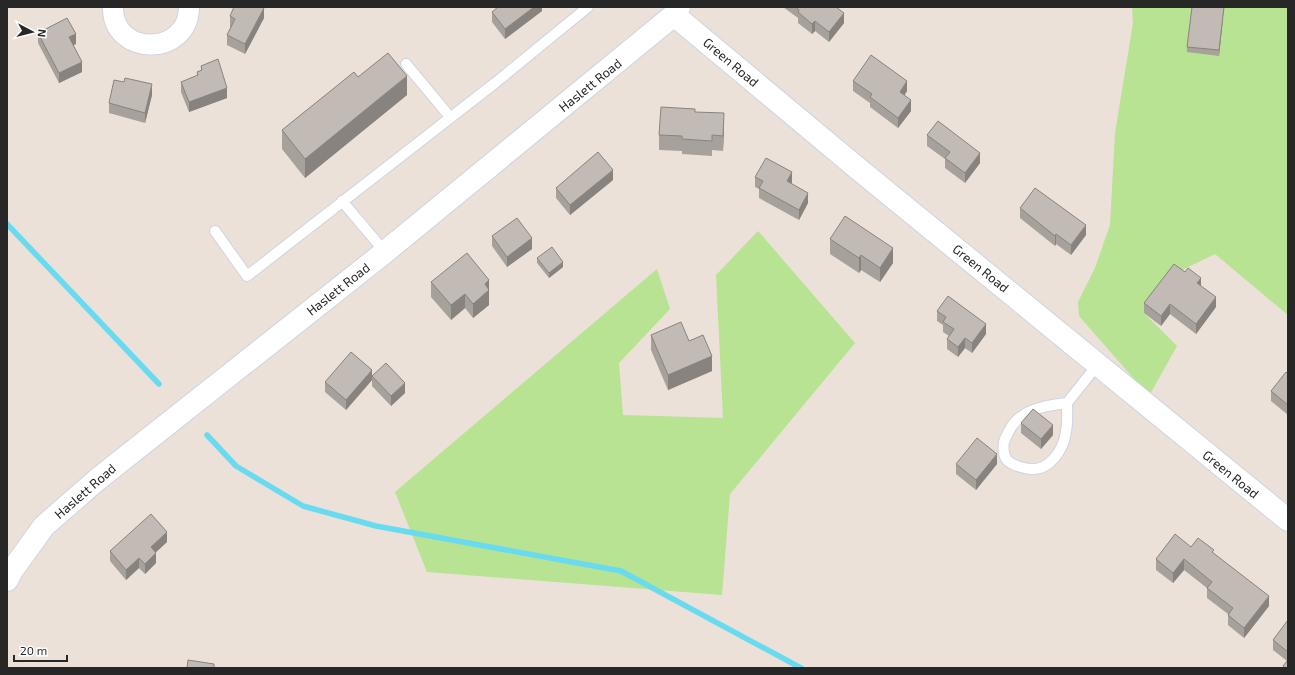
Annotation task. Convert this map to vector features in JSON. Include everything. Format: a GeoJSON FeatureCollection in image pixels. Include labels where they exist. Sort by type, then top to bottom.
{"type":"FeatureCollection","features":[{"type":"Feature","properties":{"kind":"street"},"geometry":{"type":"LineString","coordinates":[[113,7],[115,22],[124,34],[136,42],[151,45],[166,42],[181,30],[186,22],[189,7]]}},
{"type":"Feature","properties":{"kind":"street","name":"Haslett Road"},"geometry":{"type":"LineString","coordinates":[[9,572],[44,526],[98,479],[385,252],[676,11]]}},
{"type":"Feature","properties":{"kind":"street","name":"Green Road"},"geometry":{"type":"LineString","coordinates":[[676,11],[856,167],[1288,520]]}},
{"type":"Feature","properties":{"kind":"lane"},"geometry":{"type":"LineString","coordinates":[[215,231],[247,276],[588,7]]}},
{"type":"Feature","properties":{"kind":"lane"},"geometry":{"type":"LineString","coordinates":[[406,64],[450,117]]}},
{"type":"Feature","properties":{"kind":"lane"},"geometry":{"type":"LineString","coordinates":[[342,201],[385,252]]}},
{"type":"Feature","properties":{"kind":"lane"},"geometry":{"type":"LineString","coordinates":[[1067,403],[1044,406],[1033,410],[1013,423],[1004,440],[1003,451],[1008,460],[1024,469],[1033,470],[1043,468],[1051,462],[1060,448],[1066,432],[1067,403],[1098,364]]}},
{"type":"Feature","properties":{"kind":"green space"},"geometry":{"type":"Polygon","coordinates":[[[1132,7],[1288,7],[1288,315],[1215,254],[1174,274],[1144,313],[1177,346],[1149,396],[1079,316],[1078,302],[1095,268],[1110,225],[1115,133],[1133,23],[1132,7]]]}},
{"type":"Feature","properties":{"kind":"green space"},"geometry":{"type":"Polygon","coordinates":[[[758,231],[855,343],[730,494],[722,595],[427,572],[395,492],[657,269],[670,309],[619,363],[623,415],[723,418],[716,275],[758,231]]]}},
{"type":"Feature","properties":{"kind":"building"},"geometry":{"type":"Polygon","coordinates":[[[234,7],[264,8],[245,44],[227,35],[235,19],[230,16],[234,7]]]}},
{"type":"Feature","properties":{"kind":"building"},"geometry":{"type":"Polygon","coordinates":[[[498,7],[534,7],[505,29],[492,12],[498,7]]]}},
{"type":"Feature","properties":{"kind":"building"},"geometry":{"type":"Polygon","coordinates":[[[796,7],[836,7],[844,13],[829,32],[815,21],[812,24],[798,12],[799,10],[796,7]]]}},
{"type":"Feature","properties":{"kind":"building"},"geometry":{"type":"Polygon","coordinates":[[[1192,7],[1224,7],[1219,50],[1187,47],[1192,7]]]}},
{"type":"Feature","properties":{"kind":"building"},"geometry":{"type":"Polygon","coordinates":[[[67,18],[76,34],[69,37],[82,62],[59,73],[38,33],[67,18]]]}},
{"type":"Feature","properties":{"kind":"building"},"geometry":{"type":"Polygon","coordinates":[[[388,53],[407,76],[305,159],[282,130],[354,72],[358,77],[388,53]]]}},
{"type":"Feature","properties":{"kind":"building"},"geometry":{"type":"Polygon","coordinates":[[[871,55],[907,81],[900,92],[911,100],[898,118],[870,97],[872,94],[853,81],[871,55]]]}},
{"type":"Feature","properties":{"kind":"building"},"geometry":{"type":"Polygon","coordinates":[[[218,59],[227,88],[189,102],[181,82],[198,75],[197,72],[202,70],[201,66],[218,59]]]}},
{"type":"Feature","properties":{"kind":"building"},"geometry":{"type":"Polygon","coordinates":[[[125,78],[152,84],[145,113],[109,103],[114,80],[124,82],[125,78]]]}},
{"type":"Feature","properties":{"kind":"building"},"geometry":{"type":"Polygon","coordinates":[[[661,107],[695,109],[695,112],[724,113],[723,136],[712,135],[712,141],[682,139],[682,136],[659,135],[661,107]]]}},
{"type":"Feature","properties":{"kind":"building"},"geometry":{"type":"Polygon","coordinates":[[[938,121],[980,153],[965,173],[945,158],[950,152],[927,135],[938,121]]]}},
{"type":"Feature","properties":{"kind":"building"},"geometry":{"type":"Polygon","coordinates":[[[598,152],[613,170],[570,205],[556,188],[598,152]]]}},
{"type":"Feature","properties":{"kind":"building"},"geometry":{"type":"Polygon","coordinates":[[[766,158],[792,172],[787,181],[808,193],[799,210],[759,188],[763,181],[755,177],[766,158]]]}},
{"type":"Feature","properties":{"kind":"building"},"geometry":{"type":"Polygon","coordinates":[[[1035,188],[1086,225],[1071,245],[1056,234],[1055,236],[1020,208],[1035,188]]]}},
{"type":"Feature","properties":{"kind":"building"},"geometry":{"type":"Polygon","coordinates":[[[845,216],[893,248],[880,268],[861,255],[859,258],[830,239],[845,216]]]}},
{"type":"Feature","properties":{"kind":"building"},"geometry":{"type":"Polygon","coordinates":[[[517,218],[532,238],[507,257],[492,236],[517,218]]]}},
{"type":"Feature","properties":{"kind":"building"},"geometry":{"type":"Polygon","coordinates":[[[552,247],[563,262],[549,273],[537,258],[552,247]]]}},
{"type":"Feature","properties":{"kind":"building"},"geometry":{"type":"Polygon","coordinates":[[[467,253],[489,280],[485,284],[489,290],[473,304],[465,294],[451,305],[431,282],[467,253]]]}},
{"type":"Feature","properties":{"kind":"building"},"geometry":{"type":"Polygon","coordinates":[[[1174,264],[1185,272],[1188,268],[1201,278],[1197,283],[1216,297],[1196,324],[1170,304],[1161,316],[1144,303],[1174,264]]]}},
{"type":"Feature","properties":{"kind":"building"},"geometry":{"type":"Polygon","coordinates":[[[948,296],[986,324],[972,343],[965,338],[958,347],[947,339],[954,329],[943,322],[946,317],[937,311],[948,296]]]}},
{"type":"Feature","properties":{"kind":"building"},"geometry":{"type":"Polygon","coordinates":[[[681,322],[689,341],[703,335],[712,356],[668,375],[651,335],[681,322]]]}},
{"type":"Feature","properties":{"kind":"building"},"geometry":{"type":"Polygon","coordinates":[[[351,352],[372,370],[346,400],[325,382],[351,352]]]}},
{"type":"Feature","properties":{"kind":"building"},"geometry":{"type":"Polygon","coordinates":[[[386,363],[405,383],[391,396],[372,376],[386,363]]]}},
{"type":"Feature","properties":{"kind":"building"},"geometry":{"type":"Polygon","coordinates":[[[1286,372],[1288,374],[1288,405],[1271,391],[1286,372]]]}},
{"type":"Feature","properties":{"kind":"building"},"geometry":{"type":"Polygon","coordinates":[[[1033,409],[1053,425],[1041,439],[1021,423],[1033,409]]]}},
{"type":"Feature","properties":{"kind":"building"},"geometry":{"type":"Polygon","coordinates":[[[977,438],[997,454],[976,480],[956,464],[977,438]]]}},
{"type":"Feature","properties":{"kind":"building"},"geometry":{"type":"Polygon","coordinates":[[[151,514],[167,532],[151,547],[156,553],[145,564],[139,558],[126,570],[110,551],[151,514]]]}},
{"type":"Feature","properties":{"kind":"building"},"geometry":{"type":"Polygon","coordinates":[[[1175,534],[1191,547],[1198,538],[1214,550],[1212,552],[1269,596],[1244,628],[1228,615],[1233,608],[1207,588],[1212,582],[1184,559],[1173,573],[1156,559],[1175,534]]]}},
{"type":"Feature","properties":{"kind":"building"},"geometry":{"type":"Polygon","coordinates":[[[1288,620],[1288,652],[1273,640],[1288,620]]]}},
{"type":"Feature","properties":{"kind":"building"},"geometry":{"type":"Polygon","coordinates":[[[188,660],[214,664],[214,668],[187,668],[188,660]]]}},
{"type":"Feature","properties":{"kind":"building"},"geometry":{"type":"Polygon","coordinates":[[[1288,660],[1288,668],[1285,668],[1283,666],[1288,660]]]}},
{"type":"Feature","properties":{"kind":"waterway"},"geometry":{"type":"LineString","coordinates":[[7,224],[159,384]]}},
{"type":"Feature","properties":{"kind":"waterway"},"geometry":{"type":"LineString","coordinates":[[207,435],[236,466],[303,506],[376,526],[621,571],[801,668]]}}]}
